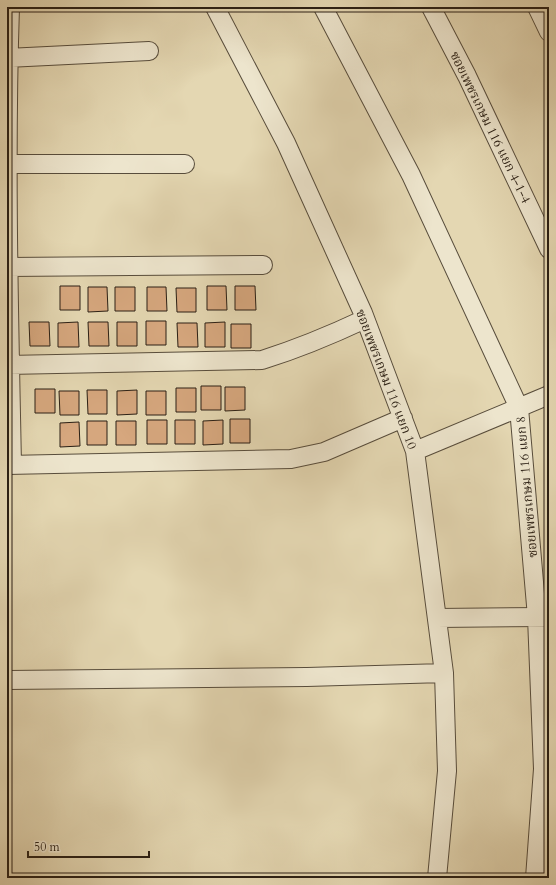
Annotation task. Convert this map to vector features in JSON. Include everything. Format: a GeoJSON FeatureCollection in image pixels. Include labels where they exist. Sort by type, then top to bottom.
{"type":"FeatureCollection","features":[{"type":"Feature","properties":{"kind":"street"},"geometry":{"type":"LineString","coordinates":[[10,7],[7,58],[9,465],[291,459],[324,452],[403,418]]}},
{"type":"Feature","properties":{"kind":"street","name":"ซอยเพชรเกษม 116 แยก 10"},"geometry":{"type":"LineString","coordinates":[[215,7],[286,143],[365,319],[415,451],[444,673],[447,771],[437,878]]}},
{"type":"Feature","properties":{"kind":"street","name":"ซอยเพชรเกษม 116 แยก 8"},"geometry":{"type":"LineString","coordinates":[[323,7],[411,175],[519,408],[543,617],[543,769],[535,878]]}},
{"type":"Feature","properties":{"kind":"street","name":"ซอยเพชรเกษม 116 แยก 4-1-4"},"geometry":{"type":"LineString","coordinates":[[431,7],[467,76],[549,248]]}},
{"type":"Feature","properties":{"kind":"street"},"geometry":{"type":"LineString","coordinates":[[537,7],[549,32]]}},
{"type":"Feature","properties":{"kind":"street"},"geometry":{"type":"LineString","coordinates":[[7,58],[149,51]]}},
{"type":"Feature","properties":{"kind":"street"},"geometry":{"type":"LineString","coordinates":[[7,164],[185,164]]}},
{"type":"Feature","properties":{"kind":"street"},"geometry":{"type":"LineString","coordinates":[[8,267],[263,265]]}},
{"type":"Feature","properties":{"kind":"street"},"geometry":{"type":"LineString","coordinates":[[8,365],[262,360],[294,350],[332,335],[365,319]]}},
{"type":"Feature","properties":{"kind":"street"},"geometry":{"type":"LineString","coordinates":[[415,451],[549,395]]}},
{"type":"Feature","properties":{"kind":"street"},"geometry":{"type":"LineString","coordinates":[[437,618],[543,617]]}},
{"type":"Feature","properties":{"kind":"street"},"geometry":{"type":"LineString","coordinates":[[7,680],[307,677],[444,673]]}},
{"type":"Feature","properties":{"kind":"building"},"geometry":{"type":"Polygon","coordinates":[[[60,286],[80,286],[80,310],[60,310],[60,286]]]}},
{"type":"Feature","properties":{"kind":"building"},"geometry":{"type":"Polygon","coordinates":[[[207,286],[226,286],[227,310],[207,310],[207,286]]]}},
{"type":"Feature","properties":{"kind":"building"},"geometry":{"type":"Polygon","coordinates":[[[235,286],[255,286],[256,310],[235,310],[235,286]]]}},
{"type":"Feature","properties":{"kind":"building"},"geometry":{"type":"Polygon","coordinates":[[[88,287],[107,287],[108,311],[88,312],[88,287]]]}},
{"type":"Feature","properties":{"kind":"building"},"geometry":{"type":"Polygon","coordinates":[[[115,287],[135,287],[135,311],[115,311],[115,287]]]}},
{"type":"Feature","properties":{"kind":"building"},"geometry":{"type":"Polygon","coordinates":[[[147,287],[166,287],[167,311],[147,311],[147,287]]]}},
{"type":"Feature","properties":{"kind":"building"},"geometry":{"type":"Polygon","coordinates":[[[176,288],[196,288],[196,312],[177,312],[176,288]]]}},
{"type":"Feature","properties":{"kind":"building"},"geometry":{"type":"Polygon","coordinates":[[[146,321],[166,321],[166,345],[146,345],[146,321]]]}},
{"type":"Feature","properties":{"kind":"building"},"geometry":{"type":"Polygon","coordinates":[[[29,322],[49,322],[50,346],[30,346],[29,322]]]}},
{"type":"Feature","properties":{"kind":"building"},"geometry":{"type":"Polygon","coordinates":[[[78,322],[79,347],[58,347],[58,323],[78,322]]]}},
{"type":"Feature","properties":{"kind":"building"},"geometry":{"type":"Polygon","coordinates":[[[88,322],[108,322],[109,346],[89,346],[88,322]]]}},
{"type":"Feature","properties":{"kind":"building"},"geometry":{"type":"Polygon","coordinates":[[[117,322],[137,322],[137,346],[117,346],[117,322]]]}},
{"type":"Feature","properties":{"kind":"building"},"geometry":{"type":"Polygon","coordinates":[[[225,322],[225,347],[205,347],[205,323],[225,322]]]}},
{"type":"Feature","properties":{"kind":"building"},"geometry":{"type":"Polygon","coordinates":[[[177,323],[197,323],[198,347],[178,347],[177,323]]]}},
{"type":"Feature","properties":{"kind":"building"},"geometry":{"type":"Polygon","coordinates":[[[231,324],[251,324],[251,348],[231,348],[231,324]]]}},
{"type":"Feature","properties":{"kind":"building"},"geometry":{"type":"Polygon","coordinates":[[[201,386],[221,386],[221,410],[201,410],[201,386]]]}},
{"type":"Feature","properties":{"kind":"building"},"geometry":{"type":"Polygon","coordinates":[[[225,387],[245,387],[245,410],[225,411],[225,387]]]}},
{"type":"Feature","properties":{"kind":"building"},"geometry":{"type":"Polygon","coordinates":[[[176,388],[196,388],[196,412],[176,412],[176,388]]]}},
{"type":"Feature","properties":{"kind":"building"},"geometry":{"type":"Polygon","coordinates":[[[35,389],[55,389],[55,413],[35,413],[35,389]]]}},
{"type":"Feature","properties":{"kind":"building"},"geometry":{"type":"Polygon","coordinates":[[[87,390],[107,390],[107,414],[88,414],[87,390]]]}},
{"type":"Feature","properties":{"kind":"building"},"geometry":{"type":"Polygon","coordinates":[[[137,390],[137,414],[117,415],[117,391],[137,390]]]}},
{"type":"Feature","properties":{"kind":"building"},"geometry":{"type":"Polygon","coordinates":[[[59,391],[79,391],[79,415],[60,415],[59,391]]]}},
{"type":"Feature","properties":{"kind":"building"},"geometry":{"type":"Polygon","coordinates":[[[146,391],[166,391],[166,415],[146,415],[146,391]]]}},
{"type":"Feature","properties":{"kind":"building"},"geometry":{"type":"Polygon","coordinates":[[[230,419],[250,419],[250,443],[230,443],[230,419]]]}},
{"type":"Feature","properties":{"kind":"building"},"geometry":{"type":"Polygon","coordinates":[[[147,420],[167,420],[167,444],[147,444],[147,420]]]}},
{"type":"Feature","properties":{"kind":"building"},"geometry":{"type":"Polygon","coordinates":[[[175,420],[195,420],[195,444],[175,444],[175,420]]]}},
{"type":"Feature","properties":{"kind":"building"},"geometry":{"type":"Polygon","coordinates":[[[223,420],[223,444],[203,445],[203,421],[223,420]]]}},
{"type":"Feature","properties":{"kind":"building"},"geometry":{"type":"Polygon","coordinates":[[[87,421],[107,421],[107,445],[87,445],[87,421]]]}},
{"type":"Feature","properties":{"kind":"building"},"geometry":{"type":"Polygon","coordinates":[[[116,421],[136,421],[136,445],[116,445],[116,421]]]}},
{"type":"Feature","properties":{"kind":"building"},"geometry":{"type":"Polygon","coordinates":[[[79,422],[80,446],[60,447],[60,423],[79,422]]]}}]}
